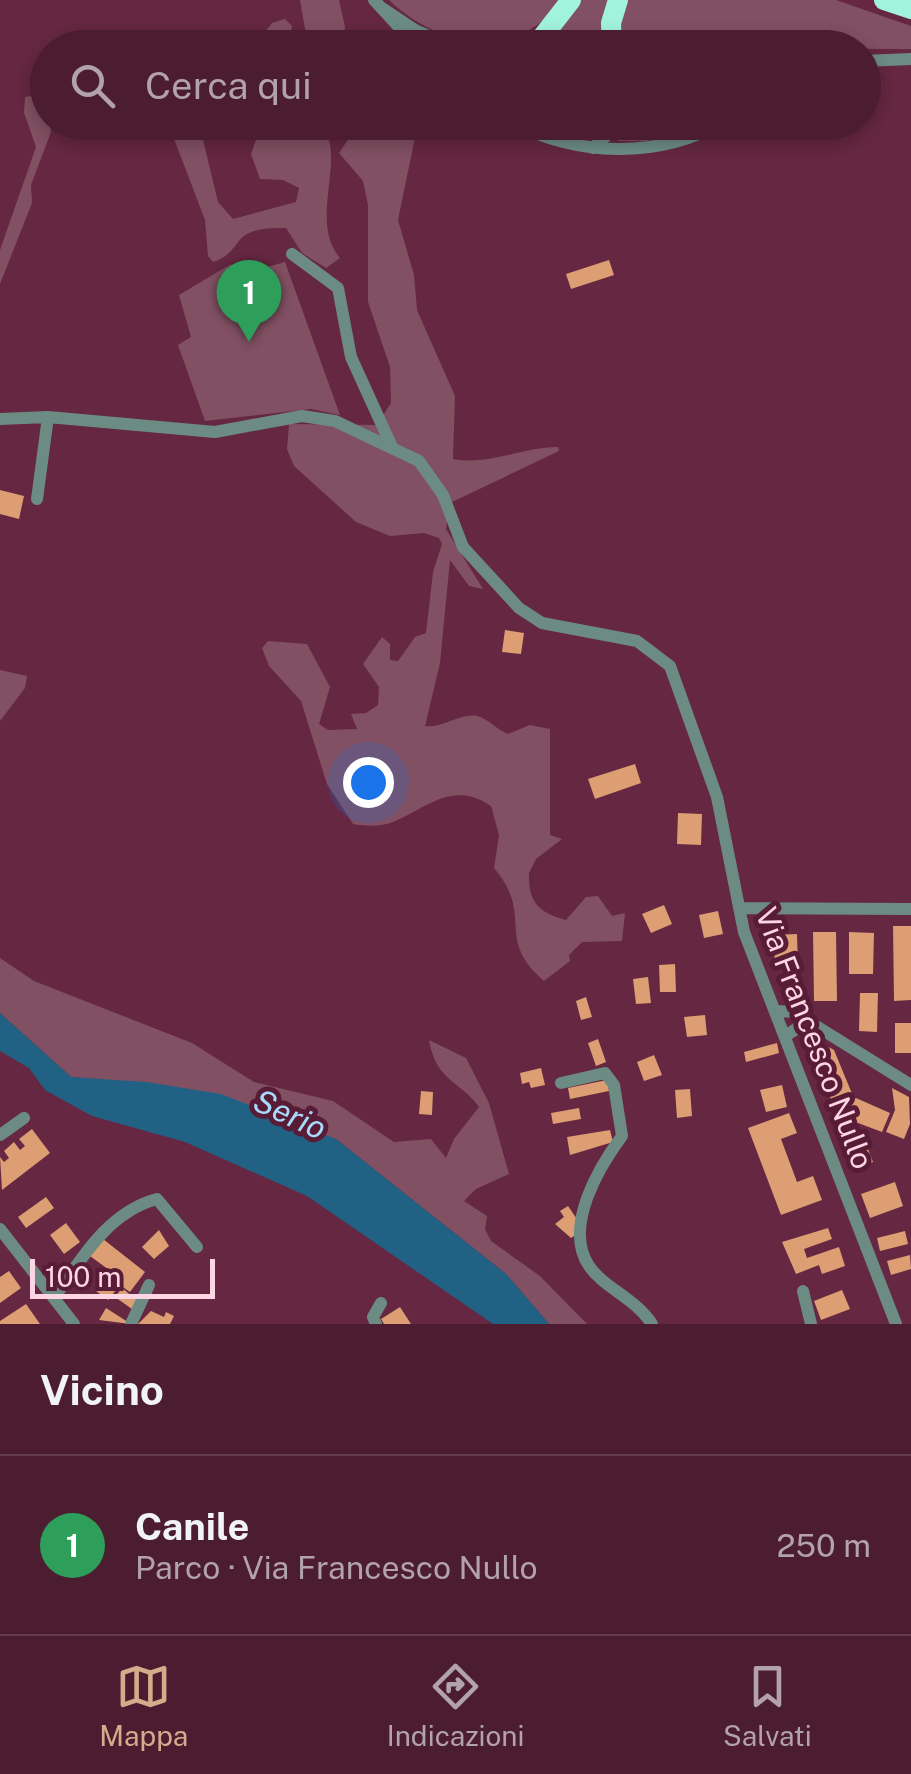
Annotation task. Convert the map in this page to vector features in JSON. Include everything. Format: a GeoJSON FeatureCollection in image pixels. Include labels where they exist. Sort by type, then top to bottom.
{"type":"FeatureCollection","features":[{"type":"Feature","properties":{"kind":"highway"},"geometry":{"type":"LineString","coordinates":[[546,30],[571,0]]}},
{"type":"Feature","properties":{"kind":"highway"},"geometry":{"type":"LineString","coordinates":[[611,30],[618,0]]}},
{"type":"Feature","properties":{"kind":"highway"},"geometry":{"type":"LineString","coordinates":[[884,0],[911,9]]}},
{"type":"Feature","properties":{"kind":"street"},"geometry":{"type":"LineString","coordinates":[[378,4],[402,30]]}},
{"type":"Feature","properties":{"kind":"street"},"geometry":{"type":"LineString","coordinates":[[378,4],[416,30]]}},
{"type":"Feature","properties":{"kind":"street"},"geometry":{"type":"LineString","coordinates":[[881,60],[911,58]]}},
{"type":"Feature","properties":{"kind":"street"},"geometry":{"type":"LineString","coordinates":[[559,140],[593,148],[654,148],[685,140]]}},
{"type":"Feature","properties":{"kind":"street"},"geometry":{"type":"LineString","coordinates":[[593,148],[602,140]]}},
{"type":"Feature","properties":{"kind":"street","name":"Via Francesco Nullo"},"geometry":{"type":"LineString","coordinates":[[292,254],[338,288],[351,358],[392,447]]}},
{"type":"Feature","properties":{"kind":"street","name":"Via Francesco Nullo"},"geometry":{"type":"LineString","coordinates":[[0,419],[48,417],[215,432],[302,416],[335,421],[418,461],[443,496],[463,546],[520,608],[542,623],[637,642],[670,666],[716,797],[744,932],[896,1324]]}},
{"type":"Feature","properties":{"kind":"street"},"geometry":{"type":"LineString","coordinates":[[37,499],[48,417]]}},
{"type":"Feature","properties":{"kind":"street"},"geometry":{"type":"LineString","coordinates":[[739,908],[911,908]]}},
{"type":"Feature","properties":{"kind":"street"},"geometry":{"type":"LineString","coordinates":[[777,1011],[796,1012],[911,1085]]}},
{"type":"Feature","properties":{"kind":"street"},"geometry":{"type":"LineString","coordinates":[[787,1035],[808,1020]]}},
{"type":"Feature","properties":{"kind":"street"},"geometry":{"type":"LineString","coordinates":[[561,1083],[605,1073],[614,1085],[622,1136],[593,1185],[582,1235],[589,1266],[641,1307],[652,1324]]}},
{"type":"Feature","properties":{"kind":"street"},"geometry":{"type":"LineString","coordinates":[[0,1135],[24,1118]]}},
{"type":"Feature","properties":{"kind":"street"},"geometry":{"type":"LineString","coordinates":[[54,1298],[95,1238],[142,1203],[157,1199],[197,1247]]}},
{"type":"Feature","properties":{"kind":"street"},"geometry":{"type":"LineString","coordinates":[[0,1229],[74,1324]]}},
{"type":"Feature","properties":{"kind":"street"},"geometry":{"type":"LineString","coordinates":[[131,1324],[149,1285]]}},
{"type":"Feature","properties":{"kind":"street"},"geometry":{"type":"LineString","coordinates":[[803,1291],[810,1324]]}},
{"type":"Feature","properties":{"kind":"street"},"geometry":{"type":"LineString","coordinates":[[376,1324],[373,1317],[381,1303]]}},
{"type":"Feature","properties":{"kind":"shaded area"},"geometry":{"type":"Polygon","coordinates":[[[300,0],[339,0],[345,30],[305,29],[300,0]]]}},
{"type":"Feature","properties":{"kind":"shaded area"},"geometry":{"type":"Polygon","coordinates":[[[389,0],[562,0],[544,20],[528,30],[434,30],[389,0]]]}},
{"type":"Feature","properties":{"kind":"shaded area"},"geometry":{"type":"Polygon","coordinates":[[[576,0],[608,0],[605,30],[555,30],[576,0]]]}},
{"type":"Feature","properties":{"kind":"shaded area"},"geometry":{"type":"Polygon","coordinates":[[[622,0],[836,0],[911,26],[911,49],[881,49],[881,30],[620,30],[622,0]]]}},
{"type":"Feature","properties":{"kind":"shaded area"},"geometry":{"type":"Polygon","coordinates":[[[285,19],[291,30],[267,30],[272,23],[285,19]]]}},
{"type":"Feature","properties":{"kind":"shaded area"},"geometry":{"type":"Polygon","coordinates":[[[30,96],[30,130],[24,113],[25,97],[30,96]]]}},
{"type":"Feature","properties":{"kind":"shaded area"},"geometry":{"type":"Polygon","coordinates":[[[34,140],[48,140],[31,185],[32,203],[0,284],[0,250],[36,147],[34,140]]]}},
{"type":"Feature","properties":{"kind":"shaded area"},"geometry":{"type":"Polygon","coordinates":[[[174,140],[203,140],[218,202],[233,219],[296,202],[299,188],[283,180],[260,179],[251,154],[256,140],[329,140],[327,222],[340,258],[326,268],[302,253],[286,228],[245,235],[224,257],[213,262],[208,256],[205,220],[174,140]]]}},
{"type":"Feature","properties":{"kind":"shaded area"},"geometry":{"type":"Polygon","coordinates":[[[348,140],[414,140],[398,220],[414,275],[417,310],[455,396],[453,459],[479,460],[558,447],[559,451],[450,503],[446,529],[483,589],[469,586],[450,560],[440,663],[425,726],[474,716],[508,734],[530,725],[550,729],[550,835],[562,839],[536,859],[529,873],[533,899],[542,910],[566,920],[586,897],[598,896],[612,916],[625,913],[622,941],[582,942],[569,955],[570,961],[544,981],[521,952],[512,900],[494,868],[499,835],[491,806],[465,795],[453,796],[429,803],[388,824],[353,824],[327,784],[301,701],[269,666],[262,648],[268,641],[307,644],[330,687],[319,724],[328,730],[357,729],[351,714],[366,713],[378,705],[379,687],[363,664],[382,637],[390,644],[390,660],[398,661],[415,637],[426,633],[433,572],[442,544],[439,538],[424,533],[390,536],[356,522],[294,466],[287,449],[289,424],[377,425],[391,403],[390,367],[368,302],[368,205],[363,181],[339,153],[348,140]]]}},
{"type":"Feature","properties":{"kind":"shaded area"},"geometry":{"type":"Polygon","coordinates":[[[285,262],[340,415],[311,409],[205,421],[178,345],[191,337],[179,295],[231,264],[235,276],[285,262]]]}},
{"type":"Feature","properties":{"kind":"shaded area"},"geometry":{"type":"Polygon","coordinates":[[[0,670],[27,676],[25,688],[0,721],[0,670]]]}},
{"type":"Feature","properties":{"kind":"shaded area"},"geometry":{"type":"Polygon","coordinates":[[[0,958],[34,981],[192,1043],[254,1082],[333,1101],[394,1142],[431,1139],[446,1158],[454,1139],[479,1107],[437,1065],[429,1040],[466,1058],[489,1103],[509,1174],[476,1189],[464,1201],[487,1216],[485,1229],[491,1241],[540,1276],[587,1324],[549,1324],[506,1274],[336,1139],[104,1080],[71,1077],[0,1013],[0,958]]]}},
{"type":"Feature","properties":{"kind":"water"},"geometry":{"type":"Polygon","coordinates":[[[0,1013],[71,1077],[146,1082],[221,1094],[336,1139],[506,1274],[549,1324],[493,1324],[307,1196],[185,1142],[92,1116],[45,1090],[29,1068],[0,1051],[0,1013]]]}},
{"type":"Feature","properties":{"kind":"building"},"geometry":{"type":"Polygon","coordinates":[[[609,260],[614,275],[571,289],[566,274],[609,260]]]}},
{"type":"Feature","properties":{"kind":"building"},"geometry":{"type":"Polygon","coordinates":[[[0,490],[24,496],[19,519],[0,514],[0,490]]]}},
{"type":"Feature","properties":{"kind":"building"},"geometry":{"type":"Polygon","coordinates":[[[505,630],[524,633],[521,654],[502,652],[505,630]]]}},
{"type":"Feature","properties":{"kind":"building"},"geometry":{"type":"Polygon","coordinates":[[[635,764],[641,783],[595,799],[588,779],[635,764]]]}},
{"type":"Feature","properties":{"kind":"building"},"geometry":{"type":"Polygon","coordinates":[[[678,813],[702,814],[701,845],[677,844],[678,813]]]}},
{"type":"Feature","properties":{"kind":"building"},"geometry":{"type":"Polygon","coordinates":[[[664,905],[672,924],[651,933],[642,914],[664,905]]]}},
{"type":"Feature","properties":{"kind":"building"},"geometry":{"type":"Polygon","coordinates":[[[718,911],[723,934],[704,938],[699,915],[718,911]]]}},
{"type":"Feature","properties":{"kind":"building"},"geometry":{"type":"Polygon","coordinates":[[[893,926],[911,926],[911,1000],[894,1001],[893,926]]]}},
{"type":"Feature","properties":{"kind":"building"},"geometry":{"type":"Polygon","coordinates":[[[813,932],[836,932],[837,1001],[814,1001],[813,932]]]}},
{"type":"Feature","properties":{"kind":"building"},"geometry":{"type":"Polygon","coordinates":[[[849,932],[874,933],[873,974],[849,974],[849,932]]]}},
{"type":"Feature","properties":{"kind":"building"},"geometry":{"type":"Polygon","coordinates":[[[797,934],[798,969],[775,969],[774,935],[797,934]]]}},
{"type":"Feature","properties":{"kind":"building"},"geometry":{"type":"Polygon","coordinates":[[[675,964],[676,992],[660,992],[659,965],[675,964]]]}},
{"type":"Feature","properties":{"kind":"building"},"geometry":{"type":"Polygon","coordinates":[[[648,977],[651,1003],[636,1004],[633,979],[648,977]]]}},
{"type":"Feature","properties":{"kind":"building"},"geometry":{"type":"Polygon","coordinates":[[[860,993],[878,993],[877,1032],[859,1031],[860,993]]]}},
{"type":"Feature","properties":{"kind":"building"},"geometry":{"type":"Polygon","coordinates":[[[586,997],[592,1017],[581,1020],[576,1001],[586,997]]]}},
{"type":"Feature","properties":{"kind":"building"},"geometry":{"type":"Polygon","coordinates":[[[705,1015],[707,1035],[687,1037],[684,1017],[705,1015]]]}},
{"type":"Feature","properties":{"kind":"building"},"geometry":{"type":"Polygon","coordinates":[[[895,1023],[911,1023],[911,1053],[895,1053],[895,1023]]]}},
{"type":"Feature","properties":{"kind":"building"},"geometry":{"type":"Polygon","coordinates":[[[598,1039],[606,1062],[596,1066],[588,1043],[598,1039]]]}},
{"type":"Feature","properties":{"kind":"building"},"geometry":{"type":"Polygon","coordinates":[[[814,1039],[834,1050],[853,1096],[834,1107],[810,1045],[814,1039]]]}},
{"type":"Feature","properties":{"kind":"building"},"geometry":{"type":"Polygon","coordinates":[[[777,1043],[779,1053],[746,1062],[744,1052],[777,1043]]]}},
{"type":"Feature","properties":{"kind":"building"},"geometry":{"type":"Polygon","coordinates":[[[654,1055],[662,1075],[644,1081],[637,1062],[654,1055]]]}},
{"type":"Feature","properties":{"kind":"building"},"geometry":{"type":"Polygon","coordinates":[[[541,1068],[545,1085],[531,1088],[529,1082],[522,1084],[520,1073],[541,1068]]]}},
{"type":"Feature","properties":{"kind":"building"},"geometry":{"type":"Polygon","coordinates":[[[607,1080],[609,1091],[570,1099],[568,1088],[607,1080]]]}},
{"type":"Feature","properties":{"kind":"building"},"geometry":{"type":"Polygon","coordinates":[[[782,1085],[787,1107],[766,1112],[760,1090],[782,1085]]]}},
{"type":"Feature","properties":{"kind":"building"},"geometry":{"type":"Polygon","coordinates":[[[892,1088],[909,1097],[910,1124],[904,1139],[886,1132],[895,1110],[892,1088]]]}},
{"type":"Feature","properties":{"kind":"building"},"geometry":{"type":"Polygon","coordinates":[[[690,1089],[692,1116],[677,1118],[675,1090],[690,1089]]]}},
{"type":"Feature","properties":{"kind":"building"},"geometry":{"type":"Polygon","coordinates":[[[421,1091],[433,1092],[432,1115],[419,1114],[421,1091]]]}},
{"type":"Feature","properties":{"kind":"building"},"geometry":{"type":"Polygon","coordinates":[[[856,1098],[890,1113],[882,1132],[842,1117],[847,1104],[856,1098]]]}},
{"type":"Feature","properties":{"kind":"building"},"geometry":{"type":"Polygon","coordinates":[[[579,1108],[581,1119],[553,1124],[551,1113],[579,1108]]]}},
{"type":"Feature","properties":{"kind":"building"},"geometry":{"type":"Polygon","coordinates":[[[789,1113],[797,1133],[781,1139],[797,1182],[813,1176],[822,1200],[781,1215],[748,1128],[789,1113]]]}},
{"type":"Feature","properties":{"kind":"building"},"geometry":{"type":"Polygon","coordinates":[[[32,1129],[50,1153],[2,1190],[0,1157],[4,1162],[9,1158],[4,1151],[14,1142],[20,1150],[25,1146],[19,1139],[32,1129]]]}},
{"type":"Feature","properties":{"kind":"building"},"geometry":{"type":"Polygon","coordinates":[[[610,1130],[613,1142],[570,1155],[567,1137],[610,1130]]]}},
{"type":"Feature","properties":{"kind":"building"},"geometry":{"type":"Polygon","coordinates":[[[865,1141],[873,1162],[851,1171],[843,1149],[865,1141]]]}},
{"type":"Feature","properties":{"kind":"building"},"geometry":{"type":"Polygon","coordinates":[[[895,1182],[903,1206],[870,1218],[861,1194],[895,1182]]]}},
{"type":"Feature","properties":{"kind":"building"},"geometry":{"type":"Polygon","coordinates":[[[46,1197],[54,1208],[26,1228],[18,1217],[46,1197]]]}},
{"type":"Feature","properties":{"kind":"building"},"geometry":{"type":"Polygon","coordinates":[[[568,1206],[579,1222],[575,1225],[580,1232],[571,1238],[555,1224],[564,1217],[560,1211],[568,1206]]]}},
{"type":"Feature","properties":{"kind":"building"},"geometry":{"type":"Polygon","coordinates":[[[66,1223],[80,1242],[64,1254],[50,1235],[66,1223]]]}},
{"type":"Feature","properties":{"kind":"building"},"geometry":{"type":"Polygon","coordinates":[[[828,1228],[832,1239],[804,1249],[807,1258],[839,1247],[845,1266],[822,1274],[819,1265],[796,1274],[782,1242],[828,1228]]]}},
{"type":"Feature","properties":{"kind":"building"},"geometry":{"type":"Polygon","coordinates":[[[159,1230],[169,1246],[154,1259],[142,1247],[159,1230]]]}},
{"type":"Feature","properties":{"kind":"building"},"geometry":{"type":"Polygon","coordinates":[[[905,1231],[908,1244],[880,1251],[877,1238],[905,1231]]]}},
{"type":"Feature","properties":{"kind":"building"},"geometry":{"type":"Polygon","coordinates":[[[103,1239],[145,1272],[130,1292],[120,1285],[108,1300],[96,1291],[116,1275],[90,1256],[103,1239]]]}},
{"type":"Feature","properties":{"kind":"building"},"geometry":{"type":"Polygon","coordinates":[[[910,1255],[911,1269],[891,1275],[887,1261],[910,1255]]]}},
{"type":"Feature","properties":{"kind":"building"},"geometry":{"type":"Polygon","coordinates":[[[9,1271],[21,1288],[0,1303],[0,1277],[9,1271]]]}},
{"type":"Feature","properties":{"kind":"building"},"geometry":{"type":"Polygon","coordinates":[[[122,1288],[138,1301],[132,1309],[115,1297],[122,1288]]]}},
{"type":"Feature","properties":{"kind":"building"},"geometry":{"type":"Polygon","coordinates":[[[842,1290],[850,1309],[821,1320],[814,1301],[842,1290]]]}},
{"type":"Feature","properties":{"kind":"building"},"geometry":{"type":"Polygon","coordinates":[[[26,1304],[40,1324],[0,1324],[0,1321],[26,1304]]]}},
{"type":"Feature","properties":{"kind":"building"},"geometry":{"type":"Polygon","coordinates":[[[400,1307],[411,1324],[384,1324],[381,1319],[400,1307]]]}},
{"type":"Feature","properties":{"kind":"building"},"geometry":{"type":"Polygon","coordinates":[[[106,1308],[131,1324],[99,1320],[106,1308]]]}},
{"type":"Feature","properties":{"kind":"building"},"geometry":{"type":"Polygon","coordinates":[[[151,1311],[164,1317],[166,1312],[174,1316],[170,1324],[138,1324],[151,1311]]]}},
{"type":"Feature","properties":{"kind":"place","name":"Canile"},"geometry":{"type":"Point","coordinates":[249,342]}},
{"type":"Feature","properties":{"kind":"water label","name":"Serio"},"geometry":{"type":"Point","coordinates":[290,1114]}}]}
